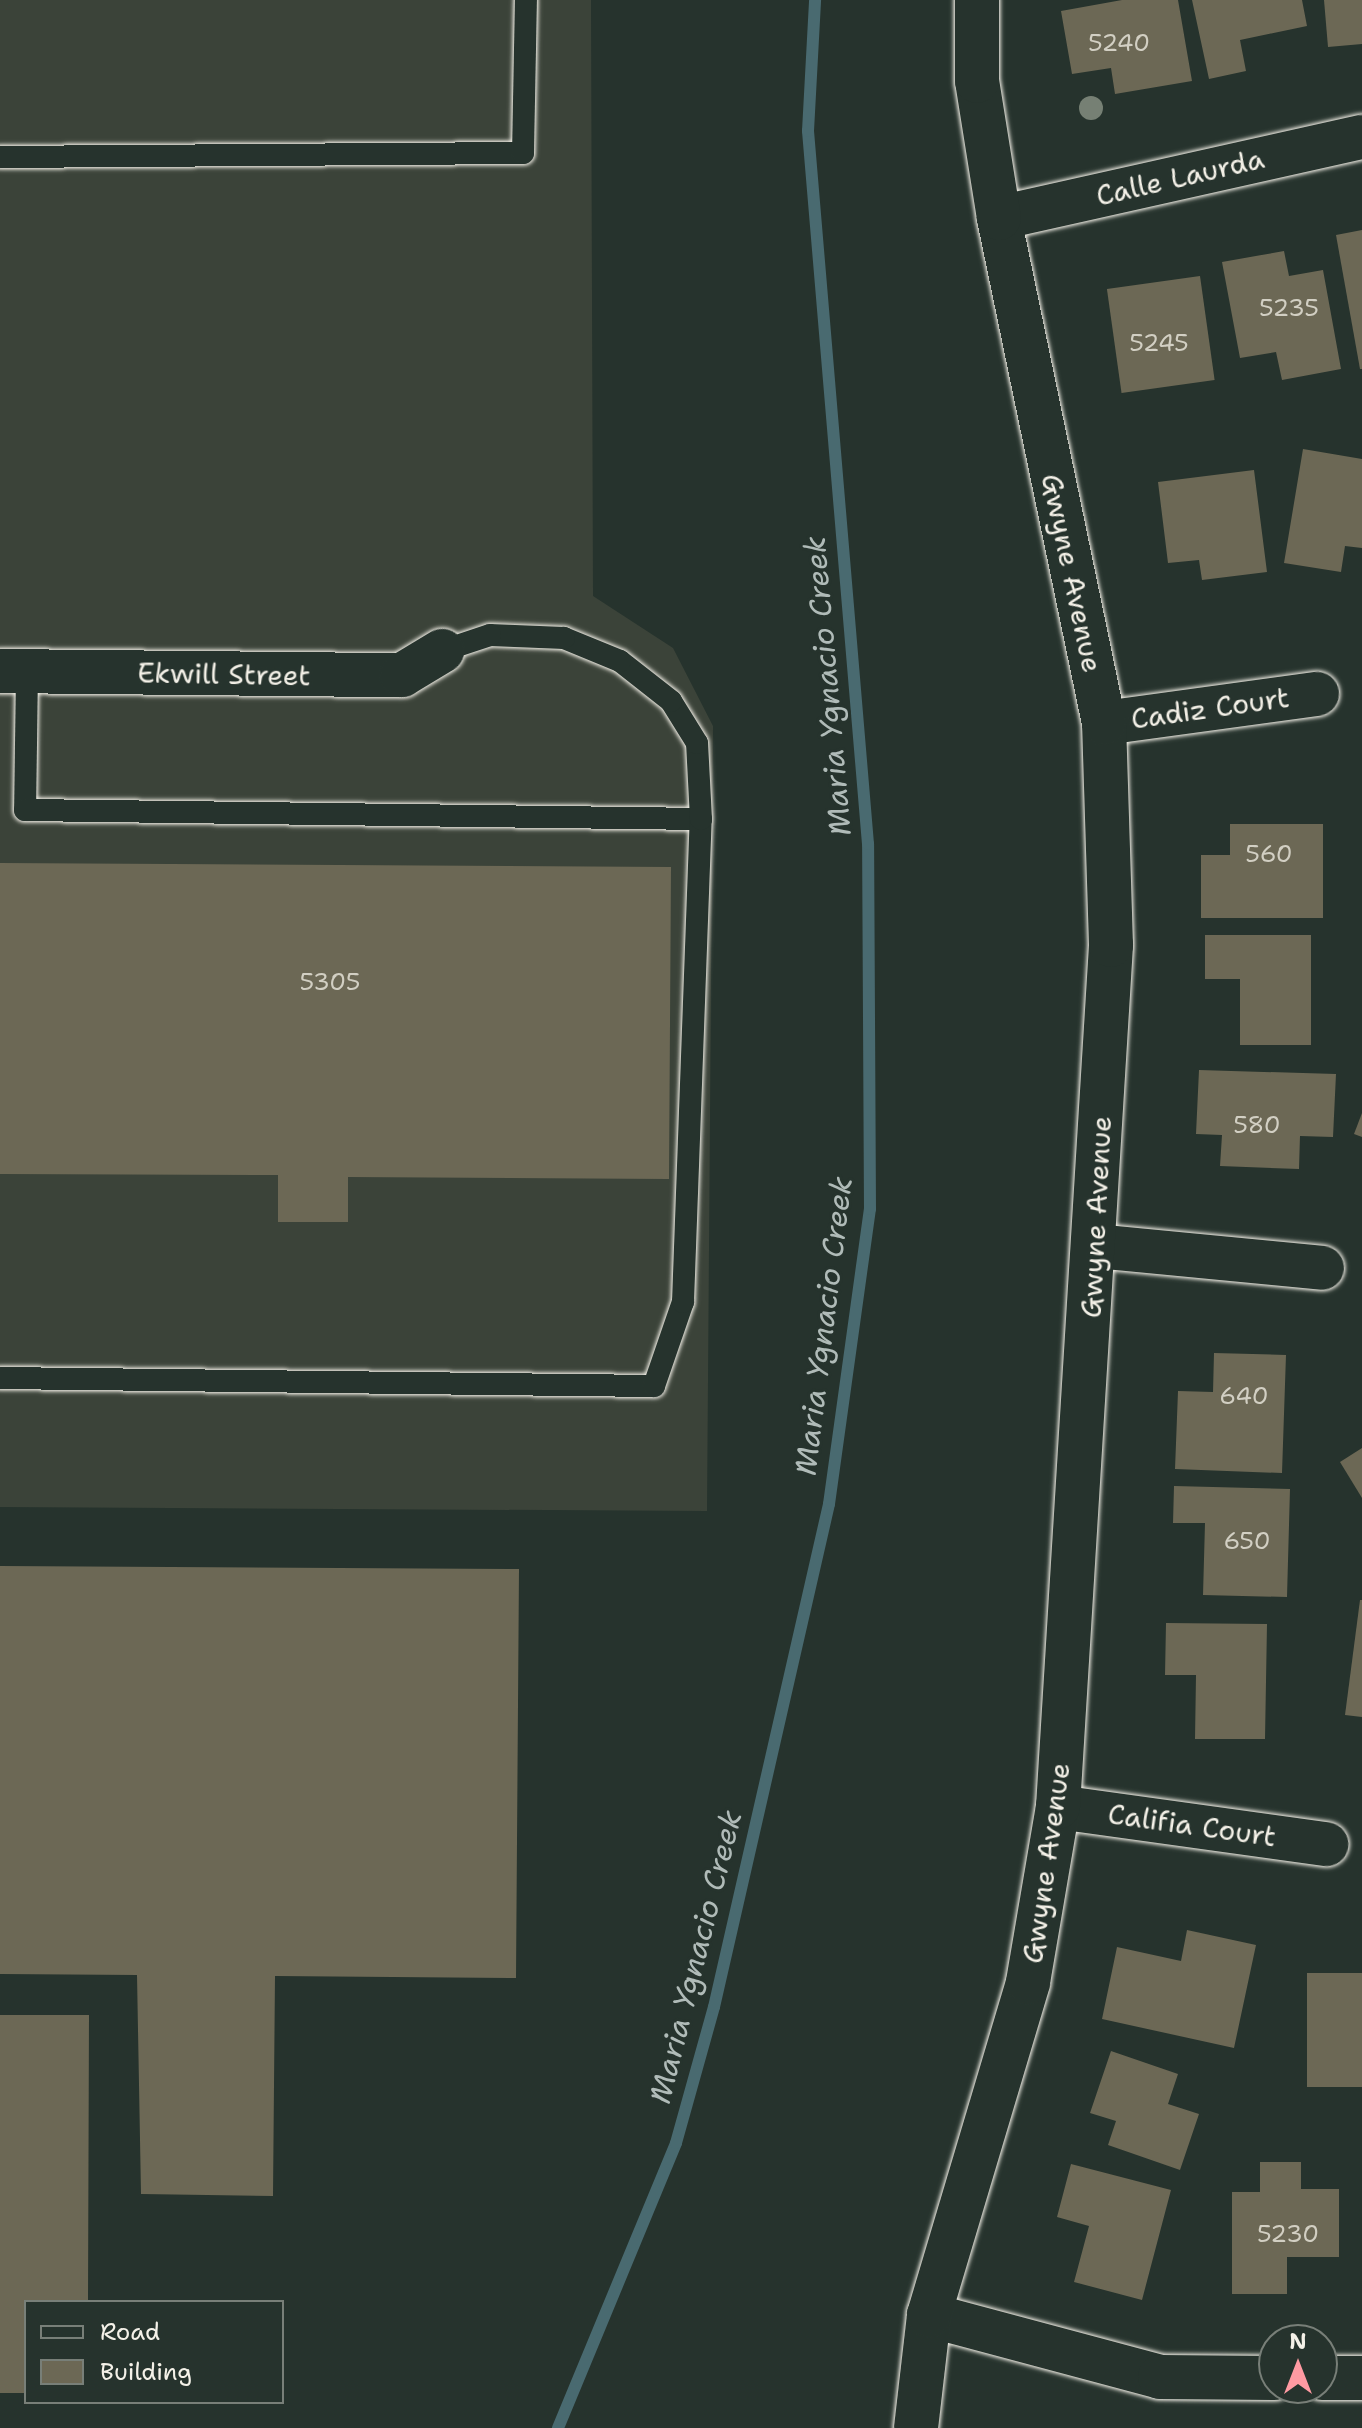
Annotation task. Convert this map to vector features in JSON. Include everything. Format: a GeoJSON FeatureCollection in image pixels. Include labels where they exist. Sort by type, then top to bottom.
{"type":"FeatureCollection","features":[{"type":"Feature","properties":{"kind":"street","name":"Gwyne Avenue"},"geometry":{"type":"LineString","coordinates":[[916,2428],[929,2315],[1028,1982],[1058,1807],[1095,1246],[1111,945],[1104,723],[999,218],[977,81],[977,0]]}},
{"type":"Feature","properties":{"kind":"street","name":"Calle Laurda"},"geometry":{"type":"LineString","coordinates":[[999,218],[1362,137]]}},
{"type":"Feature","properties":{"kind":"street","name":"Ekwill Street"},"geometry":{"type":"LineString","coordinates":[[14,672],[402,675],[442,651]]}},
{"type":"Feature","properties":{"kind":"street","name":"Cadiz Court"},"geometry":{"type":"LineString","coordinates":[[1104,723],[1317,694]]}},
{"type":"Feature","properties":{"kind":"street"},"geometry":{"type":"LineString","coordinates":[[1095,1246],[1322,1268]]}},
{"type":"Feature","properties":{"kind":"street","name":"Califia Court"},"geometry":{"type":"LineString","coordinates":[[1058,1807],[1326,1844]]}},
{"type":"Feature","properties":{"kind":"street"},"geometry":{"type":"LineString","coordinates":[[929,2315],[1160,2377],[1258,2378]]}},
{"type":"Feature","properties":{"kind":"street"},"geometry":{"type":"LineString","coordinates":[[1338,2378],[1362,2378]]}},
{"type":"Feature","properties":{"kind":"lane"},"geometry":{"type":"LineString","coordinates":[[0,157],[523,153],[526,0]]}},
{"type":"Feature","properties":{"kind":"lane"},"geometry":{"type":"LineString","coordinates":[[0,1378],[654,1386],[683,1302],[701,819],[697,743],[671,701],[620,661],[564,638],[490,635],[442,651]]}},
{"type":"Feature","properties":{"kind":"lane"},"geometry":{"type":"LineString","coordinates":[[14,672],[25,810],[701,819]]}},
{"type":"Feature","properties":{"kind":"shaded area"},"geometry":{"type":"Polygon","coordinates":[[[0,0],[591,0],[593,596],[673,648],[713,726],[707,1511],[0,1507],[0,0]]]}},
{"type":"Feature","properties":{"kind":"building"},"geometry":{"type":"Polygon","coordinates":[[[1122,0],[1178,0],[1192,81],[1115,94],[1111,68],[1072,74],[1061,11],[1122,0]]]}},
{"type":"Feature","properties":{"kind":"building"},"geometry":{"type":"Polygon","coordinates":[[[1192,0],[1302,0],[1307,26],[1240,40],[1246,71],[1209,79],[1192,0]]]}},
{"type":"Feature","properties":{"kind":"building"},"geometry":{"type":"Polygon","coordinates":[[[1324,0],[1362,0],[1362,44],[1328,47],[1324,0]]]}},
{"type":"Feature","properties":{"kind":"building"},"geometry":{"type":"Polygon","coordinates":[[[1362,230],[1362,369],[1360,369],[1336,235],[1362,230]]]}},
{"type":"Feature","properties":{"kind":"building"},"geometry":{"type":"Polygon","coordinates":[[[1284,251],[1289,276],[1323,270],[1341,369],[1282,380],[1276,352],[1240,358],[1222,262],[1284,251]]]}},
{"type":"Feature","properties":{"kind":"building"},"geometry":{"type":"Polygon","coordinates":[[[1200,276],[1215,380],[1122,393],[1107,289],[1200,276]]]}},
{"type":"Feature","properties":{"kind":"building"},"geometry":{"type":"Polygon","coordinates":[[[1303,449],[1362,459],[1362,548],[1345,546],[1341,572],[1284,563],[1303,449]]]}},
{"type":"Feature","properties":{"kind":"building"},"geometry":{"type":"Polygon","coordinates":[[[1254,470],[1267,572],[1202,580],[1199,560],[1168,563],[1158,482],[1254,470]]]}},
{"type":"Feature","properties":{"kind":"building"},"geometry":{"type":"Polygon","coordinates":[[[1230,824],[1323,824],[1323,918],[1201,918],[1201,855],[1230,855],[1230,824]]]}},
{"type":"Feature","properties":{"kind":"building"},"geometry":{"type":"Polygon","coordinates":[[[0,863],[671,867],[669,1179],[348,1177],[348,1222],[278,1222],[278,1175],[0,1174],[0,863]]]}},
{"type":"Feature","properties":{"kind":"building"},"geometry":{"type":"Polygon","coordinates":[[[1205,935],[1311,935],[1311,1045],[1240,1045],[1240,979],[1205,979],[1205,935]]]}},
{"type":"Feature","properties":{"kind":"building"},"geometry":{"type":"Polygon","coordinates":[[[1199,1070],[1336,1074],[1333,1137],[1300,1136],[1299,1169],[1220,1166],[1222,1135],[1196,1134],[1199,1070]]]}},
{"type":"Feature","properties":{"kind":"building"},"geometry":{"type":"Polygon","coordinates":[[[1362,1113],[1362,1137],[1354,1134],[1362,1113]]]}},
{"type":"Feature","properties":{"kind":"building"},"geometry":{"type":"Polygon","coordinates":[[[1214,1353],[1286,1355],[1282,1473],[1175,1469],[1178,1391],[1213,1392],[1214,1353]]]}},
{"type":"Feature","properties":{"kind":"building"},"geometry":{"type":"Polygon","coordinates":[[[1362,1448],[1362,1498],[1340,1462],[1362,1448]]]}},
{"type":"Feature","properties":{"kind":"building"},"geometry":{"type":"Polygon","coordinates":[[[1174,1486],[1290,1489],[1287,1597],[1203,1595],[1205,1523],[1173,1523],[1174,1486]]]}},
{"type":"Feature","properties":{"kind":"building"},"geometry":{"type":"Polygon","coordinates":[[[0,1566],[519,1569],[516,1978],[275,1976],[273,2196],[141,2194],[137,1975],[0,1974],[0,1566]]]}},
{"type":"Feature","properties":{"kind":"building"},"geometry":{"type":"Polygon","coordinates":[[[1362,1600],[1362,1717],[1345,1715],[1362,1600]]]}},
{"type":"Feature","properties":{"kind":"building"},"geometry":{"type":"Polygon","coordinates":[[[1166,1623],[1267,1624],[1265,1739],[1195,1739],[1196,1675],[1165,1675],[1166,1623]]]}},
{"type":"Feature","properties":{"kind":"building"},"geometry":{"type":"Polygon","coordinates":[[[1187,1930],[1256,1945],[1234,2048],[1102,2019],[1117,1947],[1181,1961],[1187,1930]]]}},
{"type":"Feature","properties":{"kind":"building"},"geometry":{"type":"Polygon","coordinates":[[[1307,1973],[1362,1973],[1362,2087],[1307,2087],[1307,1973]]]}},
{"type":"Feature","properties":{"kind":"building"},"geometry":{"type":"Polygon","coordinates":[[[0,2015],[89,2015],[88,2300],[24,2300],[24,2393],[0,2393],[0,2015]]]}},
{"type":"Feature","properties":{"kind":"building"},"geometry":{"type":"Polygon","coordinates":[[[1111,2051],[1178,2074],[1168,2104],[1199,2114],[1180,2170],[1108,2145],[1116,2121],[1090,2113],[1111,2051]]]}},
{"type":"Feature","properties":{"kind":"building"},"geometry":{"type":"Polygon","coordinates":[[[1260,2162],[1301,2162],[1301,2189],[1339,2189],[1339,2257],[1287,2257],[1287,2294],[1232,2294],[1232,2192],[1260,2192],[1260,2162]]]}},
{"type":"Feature","properties":{"kind":"building"},"geometry":{"type":"Polygon","coordinates":[[[1071,2164],[1171,2190],[1142,2300],[1074,2282],[1089,2226],[1057,2217],[1071,2164]]]}},
{"type":"Feature","properties":{"kind":"waterway","name":"Maria Ygnacio Creek"},"geometry":{"type":"LineString","coordinates":[[558,2428],[676,2143],[714,2007],[829,1504],[870,1209],[868,844],[808,131],[815,0]]}}]}
